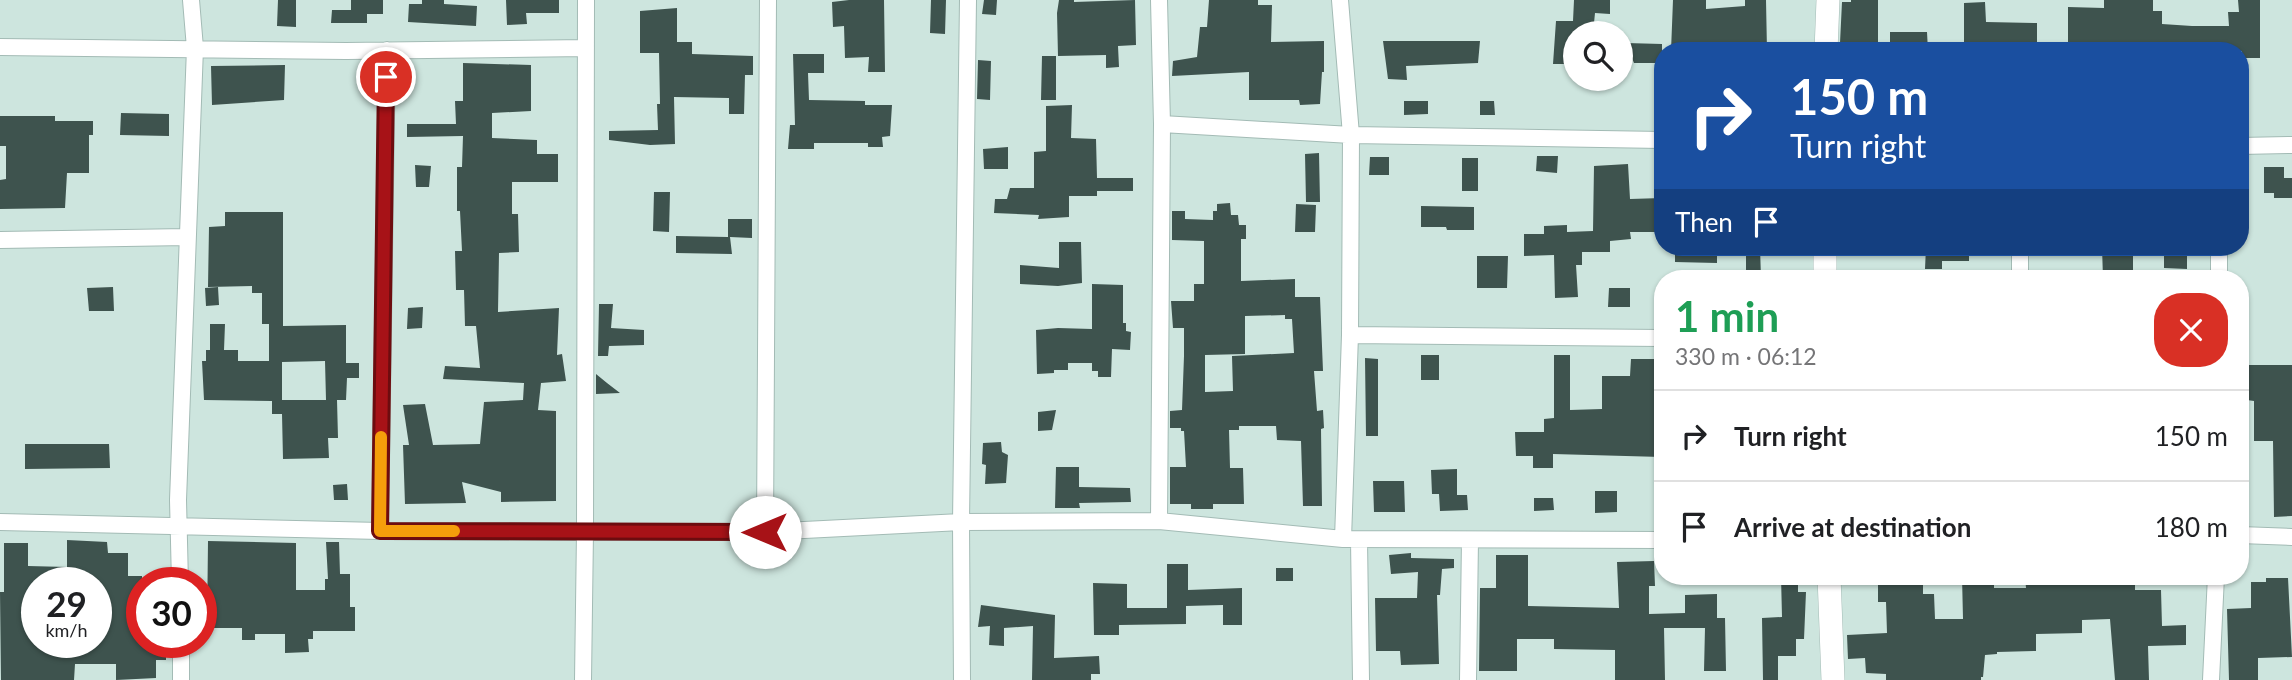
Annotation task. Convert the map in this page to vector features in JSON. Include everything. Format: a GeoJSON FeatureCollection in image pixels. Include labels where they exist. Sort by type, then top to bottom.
{"type":"FeatureCollection","features":[{"type":"Feature","properties":{"kind":"street"},"geometry":{"type":"LineString","coordinates":[[180,567],[187,237],[195,48],[191,0]]}},
{"type":"Feature","properties":{"kind":"street"},"geometry":{"type":"LineString","coordinates":[[583,680],[586,0]]}},
{"type":"Feature","properties":{"kind":"street"},"geometry":{"type":"LineString","coordinates":[[765,532],[768,0]]}},
{"type":"Feature","properties":{"kind":"street"},"geometry":{"type":"LineString","coordinates":[[962,680],[961,522],[968,0]]}},
{"type":"Feature","properties":{"kind":"street"},"geometry":{"type":"LineString","coordinates":[[1158,0],[1163,124],[1159,521]]}},
{"type":"Feature","properties":{"kind":"street"},"geometry":{"type":"LineString","coordinates":[[1340,0],[1351,135],[1351,540],[1361,680]]}},
{"type":"Feature","properties":{"kind":"street"},"geometry":{"type":"LineString","coordinates":[[1826,42],[1828,0]]}},
{"type":"Feature","properties":{"kind":"street"},"geometry":{"type":"LineString","coordinates":[[0,47],[387,50],[586,48]]}},
{"type":"Feature","properties":{"kind":"street"},"geometry":{"type":"LineString","coordinates":[[380,531],[387,50]]}},
{"type":"Feature","properties":{"kind":"street"},"geometry":{"type":"LineString","coordinates":[[1163,124],[1351,135],[1654,140]]}},
{"type":"Feature","properties":{"kind":"street"},"geometry":{"type":"LineString","coordinates":[[2249,146],[2292,145]]}},
{"type":"Feature","properties":{"kind":"street"},"geometry":{"type":"LineString","coordinates":[[0,240],[187,237]]}},
{"type":"Feature","properties":{"kind":"street"},"geometry":{"type":"LineString","coordinates":[[1350,335],[1654,338]]}},
{"type":"Feature","properties":{"kind":"street"},"geometry":{"type":"LineString","coordinates":[[0,522],[380,531],[765,532],[961,522],[1159,521],[1351,540],[1654,540]]}},
{"type":"Feature","properties":{"kind":"street"},"geometry":{"type":"LineString","coordinates":[[2249,535],[2292,537]]}},
{"type":"Feature","properties":{"kind":"street"},"geometry":{"type":"LineString","coordinates":[[1468,680],[1470,540]]}},
{"type":"Feature","properties":{"kind":"street"},"geometry":{"type":"LineString","coordinates":[[1829,585],[1833,680]]}},
{"type":"Feature","properties":{"kind":"street"},"geometry":{"type":"LineString","coordinates":[[2211,680],[2216,585]]}},
{"type":"Feature","properties":{"kind":"street"},"geometry":{"type":"LineString","coordinates":[[181,658],[181,680]]}},
{"type":"Feature","properties":{"kind":"building"},"geometry":{"type":"Polygon","coordinates":[[[278,0],[296,0],[296,27],[277,26],[278,0]]]}},
{"type":"Feature","properties":{"kind":"building"},"geometry":{"type":"Polygon","coordinates":[[[351,0],[383,0],[383,14],[367,14],[367,23],[331,23],[332,10],[351,10],[351,0]]]}},
{"type":"Feature","properties":{"kind":"building"},"geometry":{"type":"Polygon","coordinates":[[[422,0],[444,0],[444,4],[477,6],[476,26],[408,22],[409,4],[422,4],[422,0]]]}},
{"type":"Feature","properties":{"kind":"building"},"geometry":{"type":"Polygon","coordinates":[[[506,0],[559,0],[559,13],[526,13],[527,24],[507,25],[506,0]]]}},
{"type":"Feature","properties":{"kind":"building"},"geometry":{"type":"Polygon","coordinates":[[[884,0],[885,72],[868,72],[869,57],[845,58],[844,26],[833,27],[832,2],[884,0]]]}},
{"type":"Feature","properties":{"kind":"building"},"geometry":{"type":"Polygon","coordinates":[[[931,0],[946,0],[945,34],[930,33],[931,0]]]}},
{"type":"Feature","properties":{"kind":"building"},"geometry":{"type":"Polygon","coordinates":[[[984,0],[997,0],[996,15],[982,14],[984,0]]]}},
{"type":"Feature","properties":{"kind":"building"},"geometry":{"type":"Polygon","coordinates":[[[1059,0],[1135,0],[1136,45],[1118,46],[1119,67],[1106,68],[1106,55],[1058,56],[1059,0]]]}},
{"type":"Feature","properties":{"kind":"building"},"geometry":{"type":"Polygon","coordinates":[[[1209,0],[1258,0],[1258,5],[1272,5],[1271,42],[1324,41],[1320,104],[1300,105],[1299,100],[1249,100],[1249,72],[1172,76],[1173,61],[1197,57],[1200,27],[1207,27],[1209,0]]]}},
{"type":"Feature","properties":{"kind":"building"},"geometry":{"type":"Polygon","coordinates":[[[1574,0],[1610,0],[1610,14],[1595,13],[1594,21],[1573,21],[1574,0]]]}},
{"type":"Feature","properties":{"kind":"building"},"geometry":{"type":"Polygon","coordinates":[[[1673,0],[1706,0],[1706,9],[1745,6],[1745,0],[1766,0],[1767,42],[1671,42],[1673,0]]]}},
{"type":"Feature","properties":{"kind":"building"},"geometry":{"type":"Polygon","coordinates":[[[1878,0],[1878,42],[1840,42],[1842,2],[1878,0]]]}},
{"type":"Feature","properties":{"kind":"building"},"geometry":{"type":"Polygon","coordinates":[[[2104,0],[2153,0],[2153,11],[2162,11],[2162,24],[2229,26],[2228,12],[2239,12],[2238,0],[2260,0],[2260,58],[2249,58],[2249,42],[2068,42],[2068,7],[2104,8],[2104,0]]]}},
{"type":"Feature","properties":{"kind":"building"},"geometry":{"type":"Polygon","coordinates":[[[1985,2],[1986,22],[2037,23],[2037,42],[1964,42],[1964,3],[1985,2]]]}},
{"type":"Feature","properties":{"kind":"building"},"geometry":{"type":"Polygon","coordinates":[[[677,8],[677,42],[692,42],[692,54],[753,56],[753,75],[745,75],[744,114],[729,114],[729,98],[674,97],[675,144],[650,145],[609,140],[609,131],[658,130],[659,53],[640,53],[640,11],[677,8]]]}},
{"type":"Feature","properties":{"kind":"building"},"geometry":{"type":"Polygon","coordinates":[[[1556,21],[1563,21],[1563,64],[1553,64],[1556,21]]]}},
{"type":"Feature","properties":{"kind":"building"},"geometry":{"type":"Polygon","coordinates":[[[1890,32],[1927,32],[1928,42],[1890,42],[1890,32]]]}},
{"type":"Feature","properties":{"kind":"building"},"geometry":{"type":"Polygon","coordinates":[[[1383,41],[1480,41],[1478,63],[1406,66],[1407,80],[1388,79],[1383,41]]]}},
{"type":"Feature","properties":{"kind":"building"},"geometry":{"type":"Polygon","coordinates":[[[1633,43],[1654,44],[1654,63],[1634,63],[1633,43]]]}},
{"type":"Feature","properties":{"kind":"building"},"geometry":{"type":"Polygon","coordinates":[[[793,54],[824,54],[824,73],[808,73],[809,100],[865,101],[865,105],[892,105],[890,136],[882,137],[883,147],[868,147],[868,143],[814,143],[814,149],[788,149],[790,125],[795,125],[793,54]]]}},
{"type":"Feature","properties":{"kind":"building"},"geometry":{"type":"Polygon","coordinates":[[[1042,56],[1056,56],[1056,100],[1041,100],[1042,56]]]}},
{"type":"Feature","properties":{"kind":"building"},"geometry":{"type":"Polygon","coordinates":[[[978,60],[991,61],[990,100],[977,99],[978,60]]]}},
{"type":"Feature","properties":{"kind":"building"},"geometry":{"type":"Polygon","coordinates":[[[463,63],[531,65],[531,111],[492,113],[492,138],[537,140],[537,154],[558,154],[558,182],[512,182],[512,214],[518,214],[519,252],[499,253],[498,312],[559,308],[557,355],[562,354],[566,381],[541,383],[538,410],[556,411],[556,501],[501,502],[501,492],[462,482],[466,503],[405,504],[403,445],[409,445],[403,405],[425,404],[433,445],[480,444],[484,402],[523,400],[524,383],[443,379],[445,366],[480,368],[476,326],[465,326],[464,290],[456,290],[455,251],[462,251],[460,211],[457,211],[457,167],[462,167],[463,136],[407,137],[407,124],[456,124],[455,101],[463,101],[463,63]]]}},
{"type":"Feature","properties":{"kind":"building"},"geometry":{"type":"Polygon","coordinates":[[[285,65],[284,100],[212,105],[211,66],[285,65]]]}},
{"type":"Feature","properties":{"kind":"building"},"geometry":{"type":"Polygon","coordinates":[[[1404,101],[1428,101],[1428,114],[1404,115],[1404,101]]]}},
{"type":"Feature","properties":{"kind":"building"},"geometry":{"type":"Polygon","coordinates":[[[1480,101],[1494,101],[1495,115],[1480,115],[1480,101]]]}},
{"type":"Feature","properties":{"kind":"building"},"geometry":{"type":"Polygon","coordinates":[[[1072,105],[1071,138],[1096,139],[1097,178],[1133,178],[1133,191],[1097,191],[1097,196],[1069,196],[1069,217],[1038,219],[1039,215],[994,213],[995,199],[1007,199],[1010,188],[1034,188],[1034,152],[1046,151],[1046,106],[1072,105]]]}},
{"type":"Feature","properties":{"kind":"building"},"geometry":{"type":"Polygon","coordinates":[[[121,113],[169,114],[169,136],[120,135],[121,113]]]}},
{"type":"Feature","properties":{"kind":"building"},"geometry":{"type":"Polygon","coordinates":[[[0,116],[55,116],[55,121],[93,121],[93,135],[89,135],[89,173],[67,173],[65,208],[0,209],[0,180],[6,179],[6,146],[0,146],[0,116]]]}},
{"type":"Feature","properties":{"kind":"building"},"geometry":{"type":"Polygon","coordinates":[[[1008,147],[1008,169],[984,169],[983,149],[1008,147]]]}},
{"type":"Feature","properties":{"kind":"building"},"geometry":{"type":"Polygon","coordinates":[[[1319,153],[1320,202],[1306,202],[1305,154],[1319,153]]]}},
{"type":"Feature","properties":{"kind":"building"},"geometry":{"type":"Polygon","coordinates":[[[1537,156],[1558,156],[1557,173],[1536,171],[1537,156]]]}},
{"type":"Feature","properties":{"kind":"building"},"geometry":{"type":"Polygon","coordinates":[[[1370,157],[1389,157],[1389,175],[1369,175],[1370,157]]]}},
{"type":"Feature","properties":{"kind":"building"},"geometry":{"type":"Polygon","coordinates":[[[1462,158],[1478,158],[1478,191],[1462,191],[1462,158]]]}},
{"type":"Feature","properties":{"kind":"building"},"geometry":{"type":"Polygon","coordinates":[[[1628,164],[1630,199],[1654,198],[1654,232],[1630,232],[1631,239],[1610,241],[1610,252],[1582,252],[1582,265],[1576,265],[1578,297],[1555,298],[1554,255],[1524,256],[1524,234],[1544,234],[1544,226],[1567,225],[1567,232],[1593,231],[1594,166],[1628,164]]]}},
{"type":"Feature","properties":{"kind":"building"},"geometry":{"type":"Polygon","coordinates":[[[415,165],[431,166],[429,187],[416,187],[415,165]]]}},
{"type":"Feature","properties":{"kind":"building"},"geometry":{"type":"Polygon","coordinates":[[[2264,167],[2284,167],[2284,178],[2292,178],[2292,198],[2274,198],[2274,193],[2264,193],[2264,167]]]}},
{"type":"Feature","properties":{"kind":"building"},"geometry":{"type":"Polygon","coordinates":[[[654,192],[670,192],[669,232],[653,231],[654,192]]]}},
{"type":"Feature","properties":{"kind":"building"},"geometry":{"type":"Polygon","coordinates":[[[1230,203],[1231,215],[1238,215],[1239,225],[1246,225],[1246,239],[1241,239],[1241,281],[1295,279],[1295,297],[1320,297],[1323,371],[1314,371],[1317,411],[1323,410],[1322,506],[1303,506],[1301,441],[1277,440],[1276,426],[1239,426],[1239,430],[1229,430],[1230,468],[1243,468],[1244,504],[1213,504],[1213,509],[1191,509],[1191,504],[1170,504],[1170,467],[1186,467],[1184,431],[1181,431],[1181,428],[1170,428],[1170,411],[1182,410],[1184,356],[1184,328],[1173,328],[1171,301],[1194,301],[1194,284],[1204,284],[1204,241],[1172,240],[1172,211],[1185,211],[1185,219],[1213,220],[1213,211],[1217,211],[1217,204],[1230,203]],[[1285,315],[1245,316],[1245,354],[1205,355],[1205,392],[1233,391],[1232,356],[1294,353],[1292,319],[1285,319],[1285,315]]]}},
{"type":"Feature","properties":{"kind":"building"},"geometry":{"type":"Polygon","coordinates":[[[1296,204],[1316,205],[1315,232],[1295,232],[1296,204]]]}},
{"type":"Feature","properties":{"kind":"building"},"geometry":{"type":"Polygon","coordinates":[[[1421,206],[1474,207],[1474,230],[1421,227],[1421,206]]]}},
{"type":"Feature","properties":{"kind":"building"},"geometry":{"type":"Polygon","coordinates":[[[225,212],[283,212],[283,326],[346,325],[346,363],[359,363],[359,378],[347,378],[346,400],[337,400],[338,438],[328,438],[329,458],[283,459],[282,414],[272,414],[272,401],[204,400],[202,361],[206,361],[206,350],[210,350],[210,324],[225,324],[224,350],[238,350],[238,361],[269,361],[269,324],[262,324],[262,293],[252,293],[252,286],[208,287],[209,227],[225,226],[225,212]],[[325,361],[282,362],[282,400],[326,400],[325,361]]]}},
{"type":"Feature","properties":{"kind":"building"},"geometry":{"type":"Polygon","coordinates":[[[728,219],[752,219],[752,238],[730,237],[732,254],[676,253],[676,236],[728,237],[728,219]]]}},
{"type":"Feature","properties":{"kind":"building"},"geometry":{"type":"Polygon","coordinates":[[[1059,242],[1081,242],[1082,283],[1058,286],[1020,284],[1020,265],[1059,268],[1059,242]]]}},
{"type":"Feature","properties":{"kind":"building"},"geometry":{"type":"Polygon","coordinates":[[[1477,256],[1508,256],[1507,288],[1477,288],[1477,256]]]}},
{"type":"Feature","properties":{"kind":"building"},"geometry":{"type":"Polygon","coordinates":[[[1675,256],[1717,256],[1717,263],[1675,262],[1675,256]]]}},
{"type":"Feature","properties":{"kind":"building"},"geometry":{"type":"Polygon","coordinates":[[[1746,256],[1760,256],[1761,270],[1746,270],[1746,256]]]}},
{"type":"Feature","properties":{"kind":"building"},"geometry":{"type":"Polygon","coordinates":[[[1926,256],[1969,256],[1969,261],[1942,261],[1942,269],[1925,269],[1926,256]]]}},
{"type":"Feature","properties":{"kind":"building"},"geometry":{"type":"Polygon","coordinates":[[[2102,256],[2133,256],[2133,270],[2103,270],[2102,256]]]}},
{"type":"Feature","properties":{"kind":"building"},"geometry":{"type":"Polygon","coordinates":[[[2164,256],[2187,256],[2187,269],[2164,268],[2164,256]]]}},
{"type":"Feature","properties":{"kind":"building"},"geometry":{"type":"Polygon","coordinates":[[[1092,284],[1123,285],[1123,323],[1126,323],[1126,331],[1131,332],[1130,350],[1112,349],[1111,377],[1098,377],[1098,371],[1092,371],[1092,363],[1068,363],[1068,370],[1037,374],[1036,330],[1092,329],[1092,284]]]}},
{"type":"Feature","properties":{"kind":"building"},"geometry":{"type":"Polygon","coordinates":[[[113,287],[114,311],[89,311],[87,288],[113,287]]]}},
{"type":"Feature","properties":{"kind":"building"},"geometry":{"type":"Polygon","coordinates":[[[218,287],[219,305],[206,306],[205,288],[218,287]]]}},
{"type":"Feature","properties":{"kind":"building"},"geometry":{"type":"Polygon","coordinates":[[[1609,288],[1630,288],[1630,307],[1608,307],[1609,288]]]}},
{"type":"Feature","properties":{"kind":"building"},"geometry":{"type":"Polygon","coordinates":[[[599,304],[613,304],[611,328],[644,330],[644,345],[609,346],[608,356],[598,356],[599,304]]]}},
{"type":"Feature","properties":{"kind":"building"},"geometry":{"type":"Polygon","coordinates":[[[423,307],[422,328],[407,329],[408,308],[423,307]]]}},
{"type":"Feature","properties":{"kind":"building"},"geometry":{"type":"Polygon","coordinates":[[[1421,355],[1439,355],[1439,380],[1421,380],[1421,355]]]}},
{"type":"Feature","properties":{"kind":"building"},"geometry":{"type":"Polygon","coordinates":[[[1554,355],[1570,355],[1570,410],[1602,409],[1602,376],[1630,376],[1631,359],[1654,359],[1654,457],[1553,454],[1553,468],[1533,468],[1533,456],[1516,456],[1515,432],[1544,432],[1544,419],[1554,418],[1554,355]]]}},
{"type":"Feature","properties":{"kind":"building"},"geometry":{"type":"Polygon","coordinates":[[[1365,358],[1378,359],[1378,436],[1366,436],[1365,358]]]}},
{"type":"Feature","properties":{"kind":"building"},"geometry":{"type":"Polygon","coordinates":[[[2249,365],[2292,365],[2292,516],[2274,517],[2273,441],[2254,441],[2254,401],[2249,400],[2249,365]]]}},
{"type":"Feature","properties":{"kind":"building"},"geometry":{"type":"Polygon","coordinates":[[[596,374],[607,383],[620,393],[596,394],[596,374]]]}},
{"type":"Feature","properties":{"kind":"building"},"geometry":{"type":"Polygon","coordinates":[[[1056,410],[1052,430],[1038,431],[1038,412],[1056,410]]]}},
{"type":"Feature","properties":{"kind":"building"},"geometry":{"type":"Polygon","coordinates":[[[1001,442],[1002,452],[1008,455],[1006,483],[985,484],[983,443],[1001,442]]]}},
{"type":"Feature","properties":{"kind":"building"},"geometry":{"type":"Polygon","coordinates":[[[25,444],[109,444],[110,468],[25,469],[25,444]]]}},
{"type":"Feature","properties":{"kind":"building"},"geometry":{"type":"Polygon","coordinates":[[[1056,467],[1079,467],[1079,487],[1130,488],[1131,502],[1079,503],[1080,508],[1055,508],[1056,467]]]}},
{"type":"Feature","properties":{"kind":"building"},"geometry":{"type":"Polygon","coordinates":[[[1457,469],[1457,495],[1467,495],[1468,510],[1440,511],[1439,494],[1432,494],[1431,470],[1457,469]]]}},
{"type":"Feature","properties":{"kind":"building"},"geometry":{"type":"Polygon","coordinates":[[[1373,481],[1404,481],[1405,512],[1374,512],[1373,481]]]}},
{"type":"Feature","properties":{"kind":"building"},"geometry":{"type":"Polygon","coordinates":[[[347,484],[348,500],[334,500],[333,485],[347,484]]]}},
{"type":"Feature","properties":{"kind":"building"},"geometry":{"type":"Polygon","coordinates":[[[1595,491],[1617,491],[1617,512],[1595,513],[1595,491]]]}},
{"type":"Feature","properties":{"kind":"building"},"geometry":{"type":"Polygon","coordinates":[[[1534,498],[1553,498],[1554,510],[1534,511],[1534,498]]]}},
{"type":"Feature","properties":{"kind":"building"},"geometry":{"type":"Polygon","coordinates":[[[67,540],[107,542],[108,553],[128,553],[126,658],[166,658],[156,660],[156,678],[116,680],[116,664],[75,664],[74,680],[1,680],[0,592],[4,592],[4,543],[28,543],[28,566],[67,567],[67,540]]]}},
{"type":"Feature","properties":{"kind":"building"},"geometry":{"type":"Polygon","coordinates":[[[208,541],[296,543],[296,590],[325,590],[325,579],[328,579],[326,542],[339,542],[340,574],[350,574],[350,607],[355,607],[355,631],[313,631],[313,639],[308,639],[309,652],[285,653],[285,634],[255,634],[255,640],[242,640],[242,628],[217,628],[217,567],[208,567],[208,541]]]}},
{"type":"Feature","properties":{"kind":"building"},"geometry":{"type":"Polygon","coordinates":[[[1411,553],[1411,558],[1454,559],[1454,568],[1442,569],[1440,595],[1437,595],[1439,664],[1401,665],[1400,651],[1376,651],[1375,598],[1417,598],[1418,572],[1391,574],[1389,555],[1411,553]]]}},
{"type":"Feature","properties":{"kind":"building"},"geometry":{"type":"Polygon","coordinates":[[[1496,555],[1528,555],[1528,606],[1619,608],[1617,562],[1654,561],[1655,586],[1649,586],[1649,614],[1685,613],[1685,595],[1717,594],[1717,618],[1725,618],[1726,671],[1704,671],[1705,628],[1664,628],[1665,680],[1615,680],[1615,650],[1554,649],[1554,639],[1517,639],[1517,671],[1479,671],[1480,588],[1496,588],[1496,555]]]}},
{"type":"Feature","properties":{"kind":"building"},"geometry":{"type":"Polygon","coordinates":[[[1167,564],[1188,564],[1188,590],[1242,588],[1242,625],[1223,625],[1223,605],[1186,606],[1186,624],[1119,625],[1119,635],[1094,635],[1093,583],[1127,584],[1127,608],[1167,608],[1167,564]]]}},
{"type":"Feature","properties":{"kind":"building"},"geometry":{"type":"Polygon","coordinates":[[[1276,568],[1293,568],[1293,581],[1276,581],[1276,568]]]}},
{"type":"Feature","properties":{"kind":"building"},"geometry":{"type":"Polygon","coordinates":[[[2266,578],[2288,578],[2292,657],[2258,658],[2258,680],[2229,680],[2227,609],[2251,608],[2251,582],[2266,582],[2266,578]]]}},
{"type":"Feature","properties":{"kind":"building"},"geometry":{"type":"Polygon","coordinates":[[[1781,585],[1798,585],[1798,592],[1806,592],[1804,639],[1796,639],[1796,656],[1778,656],[1778,680],[1763,680],[1762,618],[1782,617],[1781,585]]]}},
{"type":"Feature","properties":{"kind":"building"},"geometry":{"type":"Polygon","coordinates":[[[1878,585],[1923,585],[1923,594],[1934,594],[1935,619],[1963,619],[1962,585],[2026,588],[2026,585],[2135,585],[2135,590],[2161,590],[2162,626],[2186,625],[2186,645],[2148,646],[2149,680],[2115,680],[2110,619],[2082,620],[2082,633],[2036,634],[2036,651],[1985,655],[1981,680],[1886,680],[1886,674],[1866,673],[1865,658],[1848,659],[1847,635],[1887,633],[1886,602],[1878,602],[1878,585]]]}},
{"type":"Feature","properties":{"kind":"building"},"geometry":{"type":"Polygon","coordinates":[[[981,605],[1055,615],[1054,658],[1099,656],[1100,674],[1091,674],[1091,680],[1032,680],[1033,626],[1004,628],[1004,646],[989,645],[990,626],[978,627],[981,605]]]}},
{"type":"Feature","properties":{"kind":"slow traffic"},"geometry":{"type":"LineString","coordinates":[[381,437],[380,531],[454,531]]}},
{"type":"Feature","properties":{"kind":"route"},"geometry":{"type":"LineString","coordinates":[[386,77],[380,531],[765,532]]}}]}
